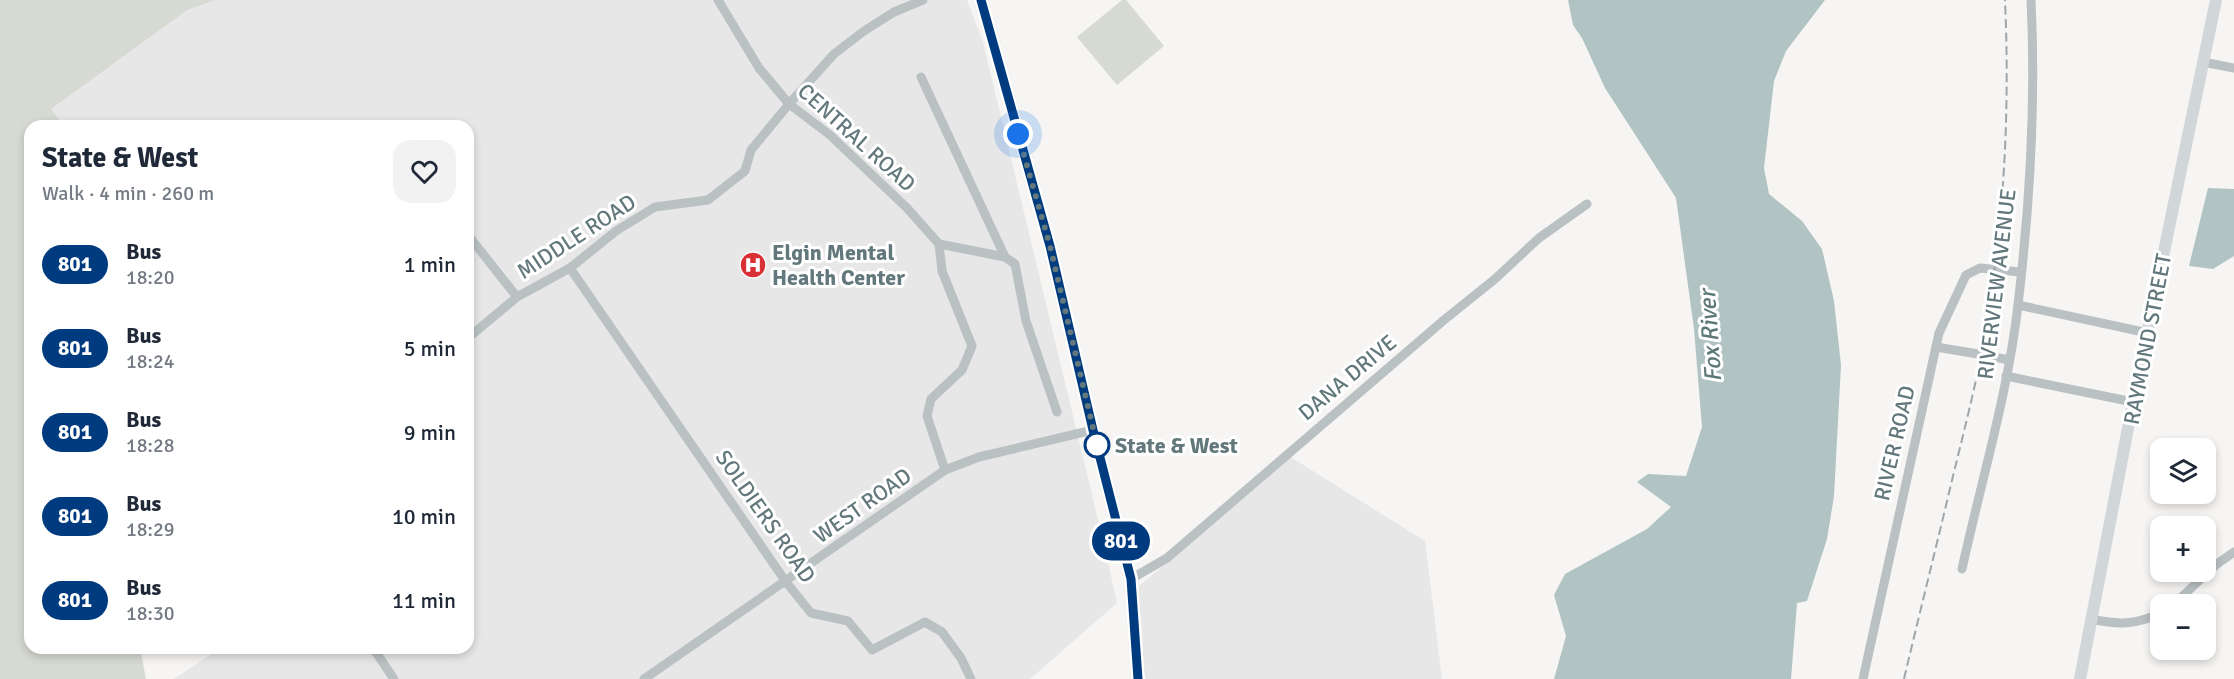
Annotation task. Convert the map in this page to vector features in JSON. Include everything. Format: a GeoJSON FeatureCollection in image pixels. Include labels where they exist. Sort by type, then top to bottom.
{"type":"FeatureCollection","features":[{"type":"Feature","properties":{"kind":"main road"},"geometry":{"type":"LineString","coordinates":[[981,0],[1050,246],[1131,579],[1138,679]]}},
{"type":"Feature","properties":{"kind":"street","name":"CENTRAL ROAD"},"geometry":{"type":"LineString","coordinates":[[718,0],[759,68],[789,104],[830,135],[907,208],[939,244]]}},
{"type":"Feature","properties":{"kind":"street","name":"MIDDLE ROAD"},"geometry":{"type":"LineString","coordinates":[[474,333],[517,297],[570,268],[616,231],[655,207],[708,200],[744,171],[752,150],[834,54],[894,12],[923,0]]}},
{"type":"Feature","properties":{"kind":"street","name":"RIVERVIEW AVENUE"},"geometry":{"type":"LineString","coordinates":[[1962,569],[2006,376],[2018,305],[2030,170],[2033,94],[2031,0]]}},
{"type":"Feature","properties":{"kind":"street","name":"RAYMOND STREET"},"geometry":{"type":"LineString","coordinates":[[2080,679],[2133,402],[2216,0]]}},
{"type":"Feature","properties":{"kind":"street"},"geometry":{"type":"LineString","coordinates":[[2203,62],[2234,68]]}},
{"type":"Feature","properties":{"kind":"street"},"geometry":{"type":"LineString","coordinates":[[921,77],[1005,256],[1015,264],[1026,321],[1058,412]]}},
{"type":"Feature","properties":{"kind":"street","name":"DANA DRIVE"},"geometry":{"type":"LineString","coordinates":[[1131,579],[1167,558],[1444,320],[1495,279],[1539,238],[1587,204]]}},
{"type":"Feature","properties":{"kind":"street"},"geometry":{"type":"LineString","coordinates":[[474,243],[517,297]]}},
{"type":"Feature","properties":{"kind":"street"},"geometry":{"type":"LineString","coordinates":[[945,470],[927,416],[931,399],[963,370],[972,346],[942,271],[939,244],[1005,256]]}},
{"type":"Feature","properties":{"kind":"street","name":"SOLDIERS ROAD"},"geometry":{"type":"LineString","coordinates":[[570,268],[786,582],[811,613],[848,621],[872,650],[925,622],[942,632],[961,658],[971,679]]}},
{"type":"Feature","properties":{"kind":"street","name":"RIVER ROAD"},"geometry":{"type":"LineString","coordinates":[[1863,679],[1939,333],[1966,275],[1980,268],[2020,272]]}},
{"type":"Feature","properties":{"kind":"street"},"geometry":{"type":"LineString","coordinates":[[2018,305],[2148,333]]}},
{"type":"Feature","properties":{"kind":"street"},"geometry":{"type":"LineString","coordinates":[[1936,347],[2009,360]]}},
{"type":"Feature","properties":{"kind":"street"},"geometry":{"type":"LineString","coordinates":[[2006,376],[2133,402]]}},
{"type":"Feature","properties":{"kind":"street","name":"WEST ROAD"},"geometry":{"type":"LineString","coordinates":[[644,679],[945,470],[979,457],[1093,430]]}},
{"type":"Feature","properties":{"kind":"street"},"geometry":{"type":"LineString","coordinates":[[2185,594],[2217,564],[2234,552]]}},
{"type":"Feature","properties":{"kind":"street"},"geometry":{"type":"LineString","coordinates":[[2092,619],[2121,624],[2150,618]]}},
{"type":"Feature","properties":{"kind":"street"},"geometry":{"type":"LineString","coordinates":[[377,654],[394,679]]}},
{"type":"Feature","properties":{"kind":"shaded area"},"geometry":{"type":"Polygon","coordinates":[[[0,0],[215,0],[187,10],[51,109],[59,120],[24,120],[24,654],[141,654],[146,679],[0,679],[0,0]]]}},
{"type":"Feature","properties":{"kind":"shaded area","name":"Elgin Mental Health Center"},"geometry":{"type":"Polygon","coordinates":[[[196,0],[967,0],[983,42],[1117,603],[1030,679],[174,679],[210,654],[474,654],[474,120],[59,120],[51,109],[196,0]]]}},
{"type":"Feature","properties":{"kind":"shaded area"},"geometry":{"type":"Polygon","coordinates":[[[1122,0],[1126,0],[1164,46],[1117,85],[1077,37],[1122,0]]]}},
{"type":"Feature","properties":{"kind":"shaded area"},"geometry":{"type":"Polygon","coordinates":[[[1289,456],[1425,541],[1442,679],[1138,679],[1136,589],[1289,456]]]}},
{"type":"Feature","properties":{"kind":"water","name":"Fox River"},"geometry":{"type":"Polygon","coordinates":[[[1568,0],[1825,0],[1786,51],[1774,81],[1764,168],[1769,194],[1802,221],[1822,249],[1834,301],[1841,365],[1834,496],[1827,539],[1807,601],[1797,603],[1791,679],[1554,679],[1566,636],[1554,595],[1565,574],[1647,529],[1671,507],[1637,482],[1648,474],[1686,476],[1702,427],[1694,329],[1676,198],[1605,88],[1582,38],[1573,25],[1568,0]]]}},
{"type":"Feature","properties":{"kind":"water"},"geometry":{"type":"Polygon","coordinates":[[[2208,188],[2234,189],[2234,256],[2213,269],[2189,266],[2208,188]]]}},
{"type":"Feature","properties":{"kind":"railway"},"geometry":{"type":"LineString","coordinates":[[1904,679],[1974,391],[1991,297],[2004,170],[2007,85],[2005,0]]}},
{"type":"Feature","properties":{"kind":"bus line","name":"801"},"geometry":{"type":"LineString","coordinates":[[981,0],[1050,246],[1131,579],[1138,679]]}},
{"type":"Feature","properties":{"kind":"place","name":"Elgin Mental Health Center"},"geometry":{"type":"Point","coordinates":[753,265]}},
{"type":"Feature","properties":{"kind":"place","name":"State & West"},"geometry":{"type":"Point","coordinates":[1097,445]}},
{"type":"Feature","properties":{"kind":"route"},"geometry":{"type":"LineString","coordinates":[[1018,134],[1050,246],[1098,449],[1097,445]]}}]}
